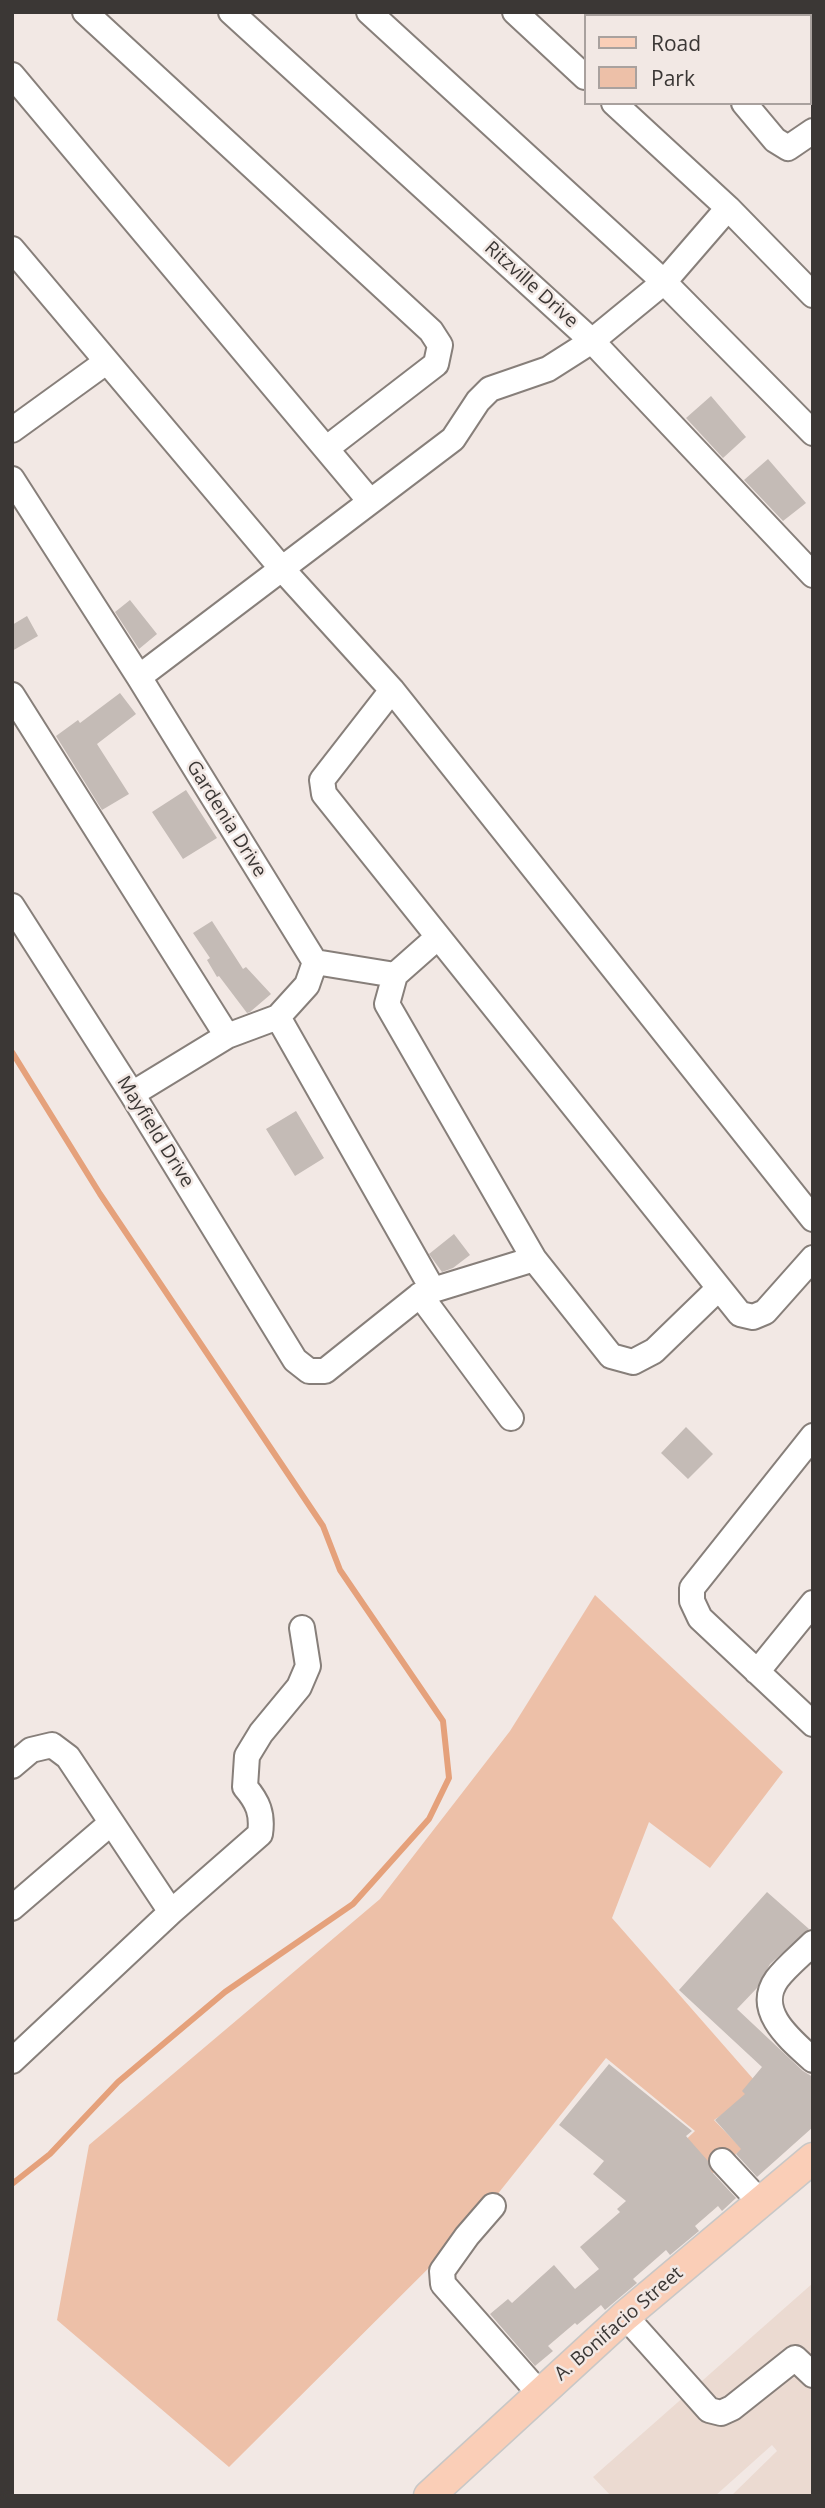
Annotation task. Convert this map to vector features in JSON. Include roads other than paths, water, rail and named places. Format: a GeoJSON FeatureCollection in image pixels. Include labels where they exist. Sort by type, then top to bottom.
{"type":"FeatureCollection","features":[{"type":"Feature","properties":{"kind":"main road","name":"A. Bonifacio Street"},"geometry":{"type":"LineString","coordinates":[[429,2496],[625,2316],[813,2158]]}},
{"type":"Feature","properties":{"kind":"street"},"geometry":{"type":"LineString","coordinates":[[85,12],[431,331],[440,345],[436,364],[327,447]]}},
{"type":"Feature","properties":{"kind":"street","name":"Ritzville Drive"},"geometry":{"type":"LineString","coordinates":[[231,12],[592,341],[813,575]]}},
{"type":"Feature","properties":{"kind":"street"},"geometry":{"type":"LineString","coordinates":[[369,12],[664,282],[813,433]]}},
{"type":"Feature","properties":{"kind":"street"},"geometry":{"type":"LineString","coordinates":[[515,12],[584,76]]}},
{"type":"Feature","properties":{"kind":"street"},"geometry":{"type":"LineString","coordinates":[[12,75],[369,500]]}},
{"type":"Feature","properties":{"kind":"street"},"geometry":{"type":"LineString","coordinates":[[616,105],[728,208],[813,295]]}},
{"type":"Feature","properties":{"kind":"street"},"geometry":{"type":"LineString","coordinates":[[746,105],[775,140],[788,148],[813,131]]}},
{"type":"Feature","properties":{"kind":"street"},"geometry":{"type":"LineString","coordinates":[[139,677],[283,570],[369,500],[453,439],[489,389],[548,369],[592,341],[664,282],[728,208]]}},
{"type":"Feature","properties":{"kind":"street"},"geometry":{"type":"LineString","coordinates":[[12,249],[283,570],[392,690],[813,1219]]}},
{"type":"Feature","properties":{"kind":"street"},"geometry":{"type":"LineString","coordinates":[[12,430],[106,362]]}},
{"type":"Feature","properties":{"kind":"street","name":"Gardenia Drive"},"geometry":{"type":"LineString","coordinates":[[12,479],[139,677],[315,962]]}},
{"type":"Feature","properties":{"kind":"street"},"geometry":{"type":"LineString","coordinates":[[392,690],[322,780],[324,794],[740,1314],[753,1317],[765,1312],[813,1258]]}},
{"type":"Feature","properties":{"kind":"street"},"geometry":{"type":"LineString","coordinates":[[12,695],[228,1036]]}},
{"type":"Feature","properties":{"kind":"street","name":"Mayfield Drive"},"geometry":{"type":"LineString","coordinates":[[12,906],[132,1094],[295,1360],[309,1371],[325,1371],[426,1292]]}},
{"type":"Feature","properties":{"kind":"street"},"geometry":{"type":"LineString","coordinates":[[438,937],[395,975],[387,1004],[534,1259],[611,1356],[634,1362],[654,1351],[719,1288]]}},
{"type":"Feature","properties":{"kind":"street"},"geometry":{"type":"LineString","coordinates":[[132,1094],[228,1036],[278,1017],[307,985],[315,962],[395,975]]}},
{"type":"Feature","properties":{"kind":"street"},"geometry":{"type":"LineString","coordinates":[[278,1017],[426,1292],[511,1418]]}},
{"type":"Feature","properties":{"kind":"street"},"geometry":{"type":"LineString","coordinates":[[426,1292],[534,1259]]}},
{"type":"Feature","properties":{"kind":"street"},"geometry":{"type":"LineString","coordinates":[[813,1436],[692,1588],[692,1601],[700,1618],[813,1724]]}},
{"type":"Feature","properties":{"kind":"street"},"geometry":{"type":"LineString","coordinates":[[757,1672],[813,1603]]}},
{"type":"Feature","properties":{"kind":"street"},"geometry":{"type":"LineString","coordinates":[[12,2062],[171,1912],[261,1834],[263,1817],[256,1800],[245,1787],[247,1756],[261,1733],[299,1687],[308,1666],[302,1628]]}},
{"type":"Feature","properties":{"kind":"street"},"geometry":{"type":"LineString","coordinates":[[12,1766],[31,1751],[52,1745],[68,1758],[171,1912]]}},
{"type":"Feature","properties":{"kind":"street"},"geometry":{"type":"LineString","coordinates":[[12,1908],[111,1823]]}},
{"type":"Feature","properties":{"kind":"street"},"geometry":{"type":"LineString","coordinates":[[813,1943],[776,1979],[769,2000],[774,2020],[813,2060]]}},
{"type":"Feature","properties":{"kind":"street"},"geometry":{"type":"LineString","coordinates":[[722,2161],[761,2203]]}},
{"type":"Feature","properties":{"kind":"street"},"geometry":{"type":"LineString","coordinates":[[493,2206],[442,2271],[443,2284],[540,2394]]}},
{"type":"Feature","properties":{"kind":"street"},"geometry":{"type":"LineString","coordinates":[[625,2316],[709,2410],[721,2413],[732,2408],[804,2350],[813,2375]]}},
{"type":"Feature","properties":{"kind":"waterway"},"geometry":{"type":"LineString","coordinates":[[12,1052],[100,1194],[323,1526],[340,1570],[443,1721],[449,1778],[429,1819],[353,1904],[225,1992],[118,2082],[50,2154],[12,2184]]}}]}
